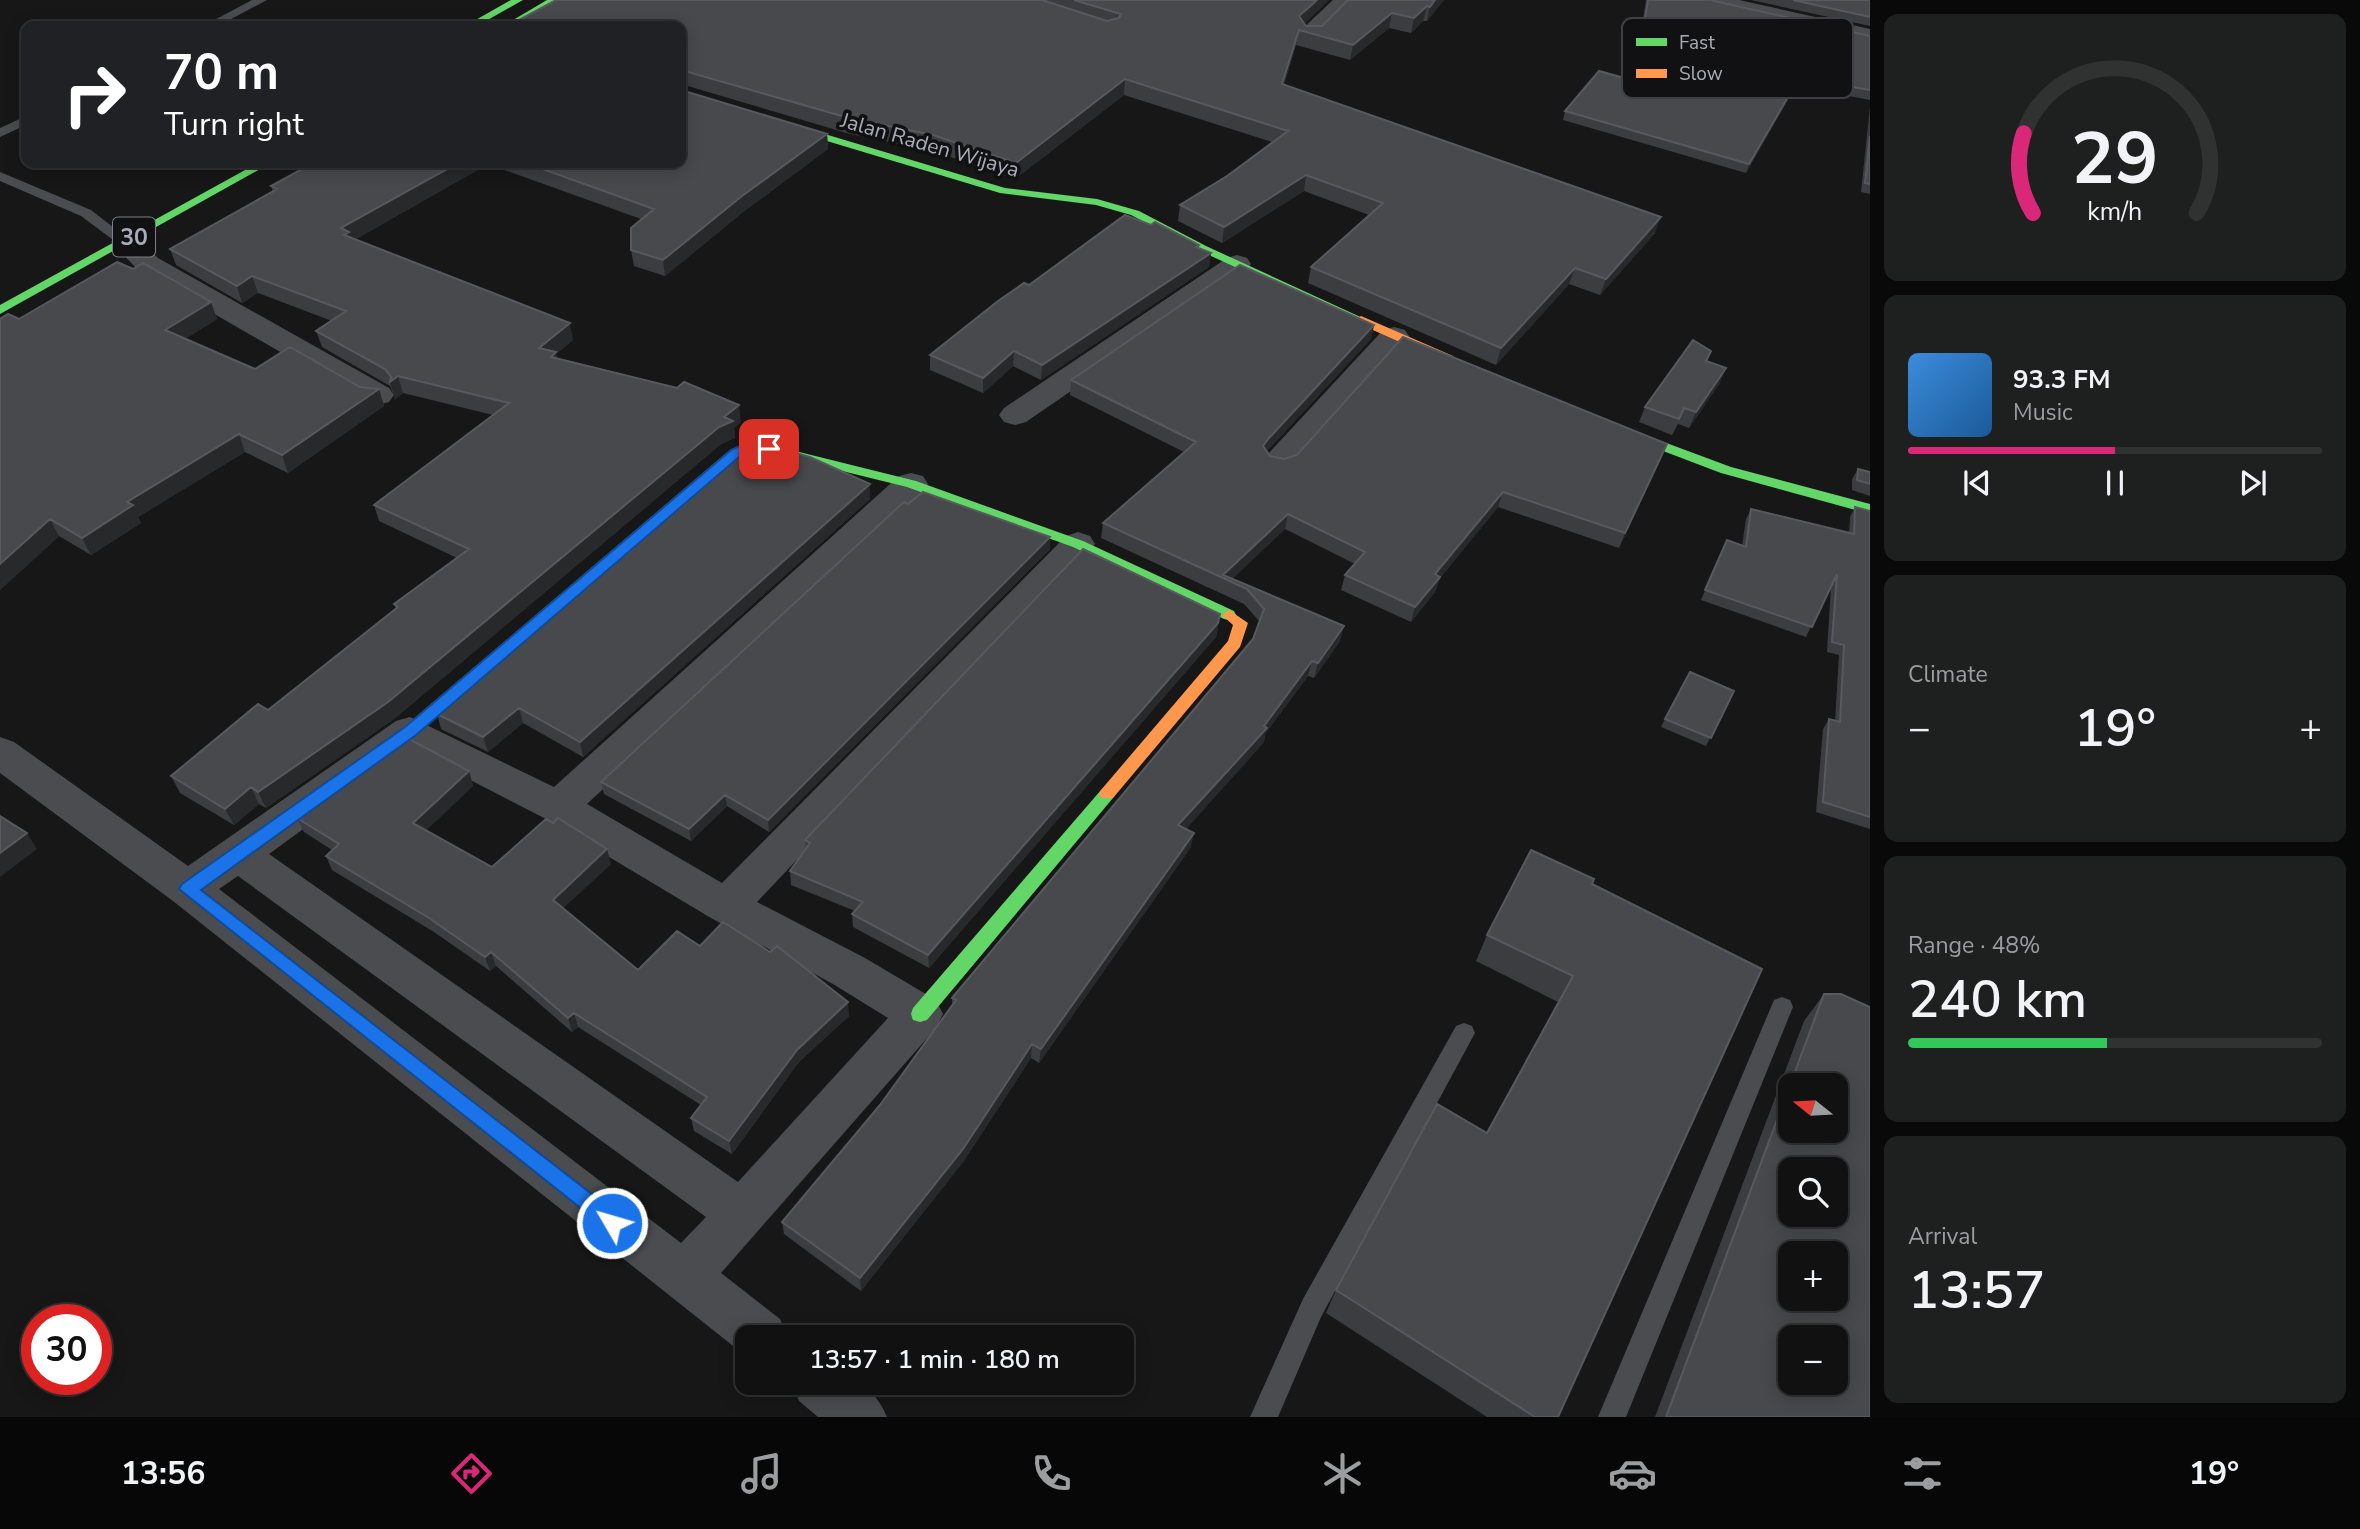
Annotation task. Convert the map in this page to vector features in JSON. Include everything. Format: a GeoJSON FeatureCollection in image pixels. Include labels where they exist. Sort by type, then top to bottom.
{"type":"FeatureCollection","features":[{"type":"Feature","properties":{"kind":"main road"},"geometry":{"type":"LineString","coordinates":[[479,21],[518,0]]}},
{"type":"Feature","properties":{"kind":"main road"},"geometry":{"type":"LineString","coordinates":[[517,21],[554,0]]}},
{"type":"Feature","properties":{"kind":"main road","name":"Jalan Raden Wijaya"},"geometry":{"type":"LineString","coordinates":[[686,96],[1004,191],[1097,202],[1135,213],[1237,264],[1469,367]]}},
{"type":"Feature","properties":{"kind":"main road","name":"30"},"geometry":{"type":"LineString","coordinates":[[0,310],[110,231],[255,168]]}},
{"type":"Feature","properties":{"kind":"main road"},"geometry":{"type":"LineString","coordinates":[[1603,423],[1726,471],[1870,509]]}},
{"type":"Feature","properties":{"kind":"main road"},"geometry":{"type":"LineString","coordinates":[[410,731],[736,453],[751,444],[911,484],[1078,544],[1230,615],[1241,623],[1235,643],[920,1014]]}},
{"type":"Feature","properties":{"kind":"street"},"geometry":{"type":"LineString","coordinates":[[1311,33],[1346,0]]}},
{"type":"Feature","properties":{"kind":"street"},"geometry":{"type":"LineString","coordinates":[[1708,0],[1789,18]]}},
{"type":"Feature","properties":{"kind":"street"},"geometry":{"type":"LineString","coordinates":[[110,231],[148,264],[379,395]]}},
{"type":"Feature","properties":{"kind":"street"},"geometry":{"type":"LineString","coordinates":[[1015,415],[1237,264]]}},
{"type":"Feature","properties":{"kind":"street"},"geometry":{"type":"LineString","coordinates":[[1280,461],[1394,335]]}},
{"type":"Feature","properties":{"kind":"street"},"geometry":{"type":"LineString","coordinates":[[558,807],[911,484]]}},
{"type":"Feature","properties":{"kind":"street"},"geometry":{"type":"LineString","coordinates":[[726,906],[1078,544]]}},
{"type":"Feature","properties":{"kind":"street"},"geometry":{"type":"LineString","coordinates":[[188,889],[410,731],[558,807],[726,906],[849,971],[920,1014],[685,1275]]}},
{"type":"Feature","properties":{"kind":"street"},"geometry":{"type":"LineString","coordinates":[[0,752],[188,889],[676,1273],[685,1275],[747,1325]]}},
{"type":"Feature","properties":{"kind":"street"},"geometry":{"type":"LineString","coordinates":[[238,854],[741,1213]]}},
{"type":"Feature","properties":{"kind":"street"},"geometry":{"type":"LineString","coordinates":[[834,1395],[860,1417]]}},
{"type":"Feature","properties":{"kind":"lane"},"geometry":{"type":"LineString","coordinates":[[219,21],[261,0]]}},
{"type":"Feature","properties":{"kind":"lane"},"geometry":{"type":"LineString","coordinates":[[0,133],[21,122]]}},
{"type":"Feature","properties":{"kind":"lane"},"geometry":{"type":"LineString","coordinates":[[0,176],[86,213],[110,231]]}},
{"type":"Feature","properties":{"kind":"lane"},"geometry":{"type":"LineString","coordinates":[[1612,1417],[1782,1007]]}},
{"type":"Feature","properties":{"kind":"lane"},"geometry":{"type":"LineString","coordinates":[[1264,1417],[1312,1308],[1464,1033]]}},
{"type":"Feature","properties":{"kind":"building"},"geometry":{"type":"Polygon","coordinates":[[[556,0],[1042,0],[1107,21],[1119,18],[1121,14],[1074,0],[1317,0],[1299,16],[1306,26],[1322,26],[1348,0],[1435,0],[1414,18],[1392,13],[1353,45],[1299,30],[1282,84],[1661,217],[1606,279],[1575,268],[1501,348],[1311,267],[1383,203],[1306,175],[1224,227],[1180,205],[1227,176],[1288,131],[1125,79],[1016,163],[933,135],[849,118],[686,71],[686,21],[517,21],[556,0]]]}},
{"type":"Feature","properties":{"kind":"building"},"geometry":{"type":"Polygon","coordinates":[[[1648,0],[1710,0],[1790,18],[1645,18],[1648,0]]]}},
{"type":"Feature","properties":{"kind":"building"},"geometry":{"type":"Polygon","coordinates":[[[1793,0],[1870,0],[1870,17],[1793,0]]]}},
{"type":"Feature","properties":{"kind":"building"},"geometry":{"type":"Polygon","coordinates":[[[1853,32],[1870,36],[1870,90],[1853,87],[1853,32]]]}},
{"type":"Feature","properties":{"kind":"building"},"geometry":{"type":"Polygon","coordinates":[[[1599,71],[1622,77],[1622,98],[1787,98],[1749,164],[1565,111],[1599,71]]]}},
{"type":"Feature","properties":{"kind":"building"},"geometry":{"type":"Polygon","coordinates":[[[686,92],[827,134],[742,196],[663,260],[631,250],[631,228],[654,209],[540,168],[686,168],[686,92]]]}},
{"type":"Feature","properties":{"kind":"building"},"geometry":{"type":"Polygon","coordinates":[[[1870,136],[1870,184],[1865,183],[1870,136]]]}},
{"type":"Feature","properties":{"kind":"building"},"geometry":{"type":"Polygon","coordinates":[[[304,168],[449,168],[341,228],[349,232],[344,235],[570,323],[539,348],[556,352],[551,357],[677,388],[684,382],[739,405],[724,417],[733,421],[719,427],[388,702],[258,792],[251,787],[225,809],[171,776],[258,704],[268,710],[398,607],[394,604],[469,549],[374,505],[509,403],[398,376],[390,382],[391,377],[385,369],[316,331],[346,311],[252,276],[237,286],[170,249],[277,189],[271,186],[304,168]]]}},
{"type":"Feature","properties":{"kind":"building"},"geometry":{"type":"Polygon","coordinates":[[[1125,215],[1151,225],[1155,222],[1211,253],[1042,365],[1014,351],[983,378],[930,355],[998,301],[1024,283],[1029,285],[1125,215]]]}},
{"type":"Feature","properties":{"kind":"building"},"geometry":{"type":"Polygon","coordinates":[[[117,262],[133,269],[143,263],[211,302],[165,330],[255,369],[290,347],[360,387],[379,389],[282,455],[239,434],[127,502],[133,505],[82,538],[50,519],[0,564],[0,319],[8,314],[19,319],[117,262]]]}},
{"type":"Feature","properties":{"kind":"building"},"geometry":{"type":"Polygon","coordinates":[[[1240,265],[1374,325],[1269,438],[1263,446],[1270,456],[1284,459],[1297,455],[1403,337],[1667,444],[1625,533],[1503,492],[1435,574],[1440,577],[1415,607],[1345,575],[1365,552],[1288,514],[1223,575],[1344,626],[1318,663],[1312,661],[1264,726],[1267,728],[1178,825],[1194,833],[1041,1049],[1032,1044],[963,1149],[860,1278],[782,1222],[880,1105],[956,1000],[952,998],[1253,639],[1264,609],[1247,589],[1103,523],[1196,442],[1071,380],[1240,265]]]}},
{"type":"Feature","properties":{"kind":"building"},"geometry":{"type":"Polygon","coordinates":[[[1693,340],[1711,351],[1706,361],[1726,368],[1696,412],[1684,408],[1679,419],[1645,407],[1693,340]]]}},
{"type":"Feature","properties":{"kind":"building"},"geometry":{"type":"Polygon","coordinates":[[[754,443],[810,457],[870,484],[580,742],[519,708],[483,737],[437,714],[754,443]]]}},
{"type":"Feature","properties":{"kind":"building"},"geometry":{"type":"Polygon","coordinates":[[[1858,469],[1870,472],[1870,484],[1857,480],[1858,469]]]}},
{"type":"Feature","properties":{"kind":"building"},"geometry":{"type":"Polygon","coordinates":[[[923,492],[1050,537],[768,820],[725,795],[689,829],[601,782],[904,502],[908,504],[923,492]]]}},
{"type":"Feature","properties":{"kind":"building"},"geometry":{"type":"Polygon","coordinates":[[[1855,507],[1870,511],[1870,817],[1823,802],[1829,719],[1840,722],[1844,645],[1832,642],[1837,574],[1812,627],[1705,590],[1727,540],[1746,547],[1751,509],[1854,534],[1855,507]]]}},
{"type":"Feature","properties":{"kind":"building"},"geometry":{"type":"Polygon","coordinates":[[[1083,549],[1220,614],[1218,623],[928,955],[852,914],[863,902],[790,871],[810,843],[805,840],[1083,549]]]}},
{"type":"Feature","properties":{"kind":"building"},"geometry":{"type":"Polygon","coordinates":[[[1690,672],[1734,691],[1711,738],[1665,719],[1690,672]]]}},
{"type":"Feature","properties":{"kind":"building"},"geometry":{"type":"Polygon","coordinates":[[[407,738],[469,771],[413,823],[492,867],[546,819],[553,823],[558,818],[607,849],[553,900],[638,970],[677,931],[700,946],[723,922],[770,952],[777,946],[848,1002],[797,1050],[729,1141],[691,1118],[707,1097],[574,1013],[568,1018],[491,952],[485,957],[429,918],[326,856],[339,844],[297,818],[407,738]]]}},
{"type":"Feature","properties":{"kind":"building"},"geometry":{"type":"Polygon","coordinates":[[[0,816],[27,833],[0,853],[0,816]]]}},
{"type":"Feature","properties":{"kind":"building"},"geometry":{"type":"Polygon","coordinates":[[[1531,850],[1594,879],[1592,884],[1762,969],[1558,1417],[1535,1417],[1336,1290],[1437,1104],[1487,1133],[1573,976],[1487,935],[1531,850]]]}},
{"type":"Feature","properties":{"kind":"building"},"geometry":{"type":"Polygon","coordinates":[[[1824,994],[1841,994],[1870,1007],[1870,1417],[1666,1417],[1778,1117],[1778,1143],[1848,1143],[1848,1073],[1794,1073],[1824,994]]]}},
{"type":"Feature","properties":{"kind":"traffic: fast"},"geometry":{"type":"LineString","coordinates":[[479,21],[518,0]]}},
{"type":"Feature","properties":{"kind":"traffic: fast"},"geometry":{"type":"LineString","coordinates":[[517,21],[554,0]]}},
{"type":"Feature","properties":{"kind":"traffic: fast"},"geometry":{"type":"LineString","coordinates":[[686,96],[1004,191],[1097,202],[1135,213],[1202,248],[1361,320]]}},
{"type":"Feature","properties":{"kind":"traffic: fast"},"geometry":{"type":"LineString","coordinates":[[0,310],[257,168]]}},
{"type":"Feature","properties":{"kind":"traffic: fast"},"geometry":{"type":"LineString","coordinates":[[1618,429],[1726,470],[1870,509]]}},
{"type":"Feature","properties":{"kind":"traffic: fast"},"geometry":{"type":"LineString","coordinates":[[410,731],[735,453],[751,444],[911,484],[1078,544],[1229,615]]}},
{"type":"Feature","properties":{"kind":"traffic: fast"},"geometry":{"type":"LineString","coordinates":[[920,1014],[1107,794]]}},
{"type":"Feature","properties":{"kind":"traffic: slow"},"geometry":{"type":"LineString","coordinates":[[1361,320],[1449,359]]}},
{"type":"Feature","properties":{"kind":"traffic: slow"},"geometry":{"type":"LineString","coordinates":[[1107,794],[1235,643],[1241,623],[1229,615]]}},
{"type":"Feature","properties":{"kind":"route"},"geometry":{"type":"LineString","coordinates":[[612,1223],[188,889],[410,731],[736,453],[751,444],[769,449]]}}]}
